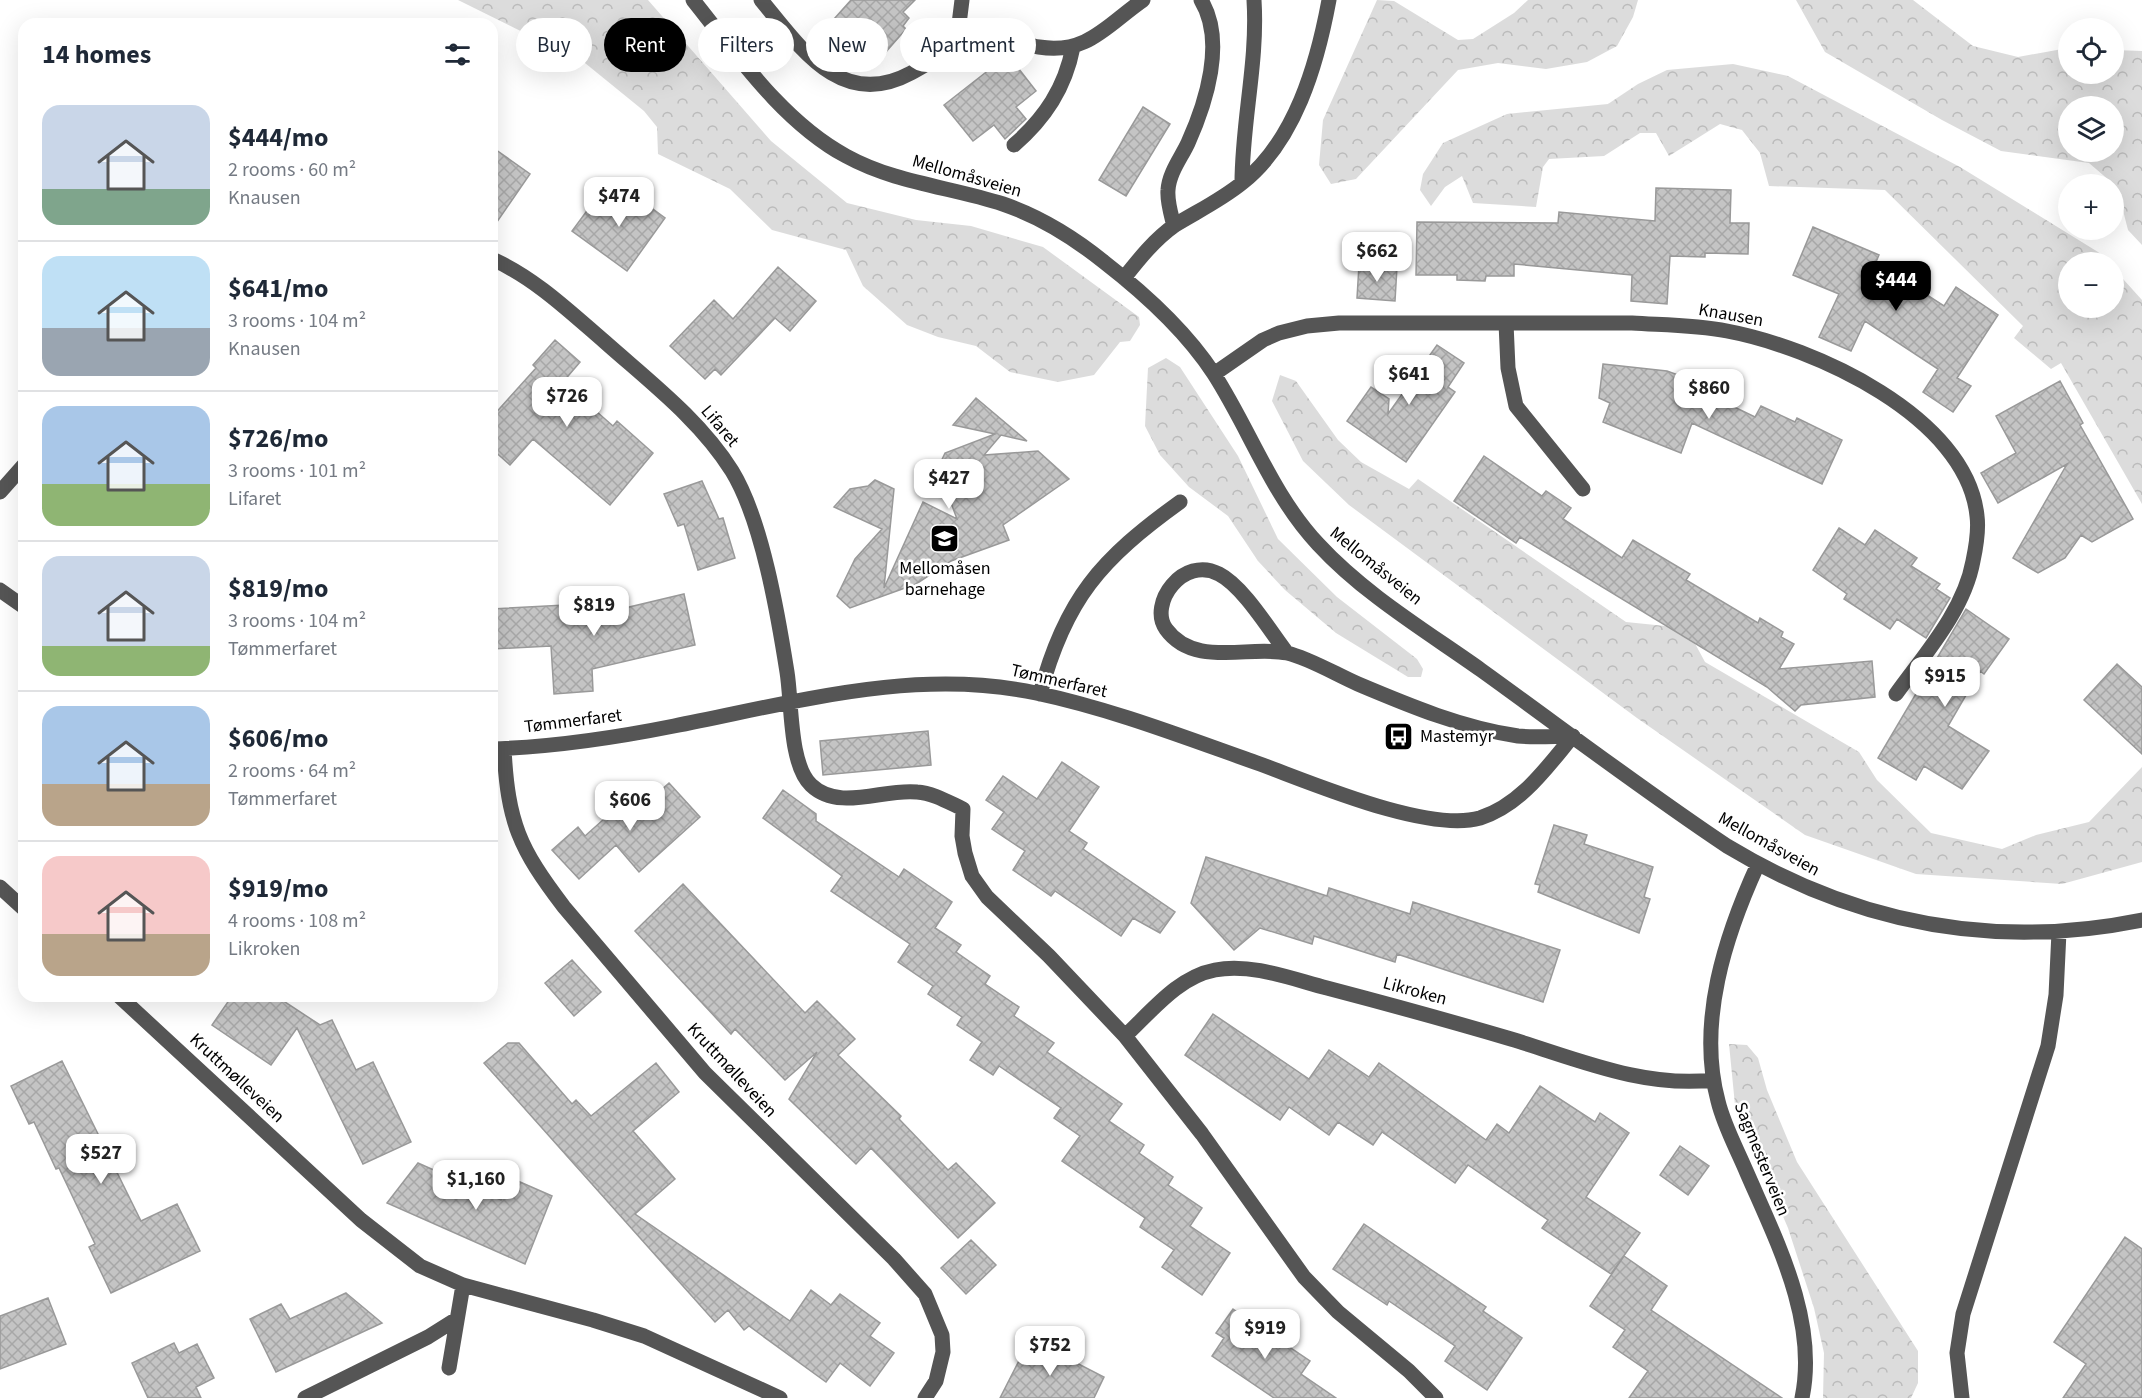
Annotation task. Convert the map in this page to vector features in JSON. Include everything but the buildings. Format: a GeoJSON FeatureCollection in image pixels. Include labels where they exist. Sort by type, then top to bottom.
{"type":"FeatureCollection","features":[{"type":"Feature","properties":{"kind":"street","name":"Mellomåsveien"},"geometry":{"type":"LineString","coordinates":[[693,0],[786,110],[824,143],[871,168],[921,184],[1003,204],[1033,216],[1081,244],[1124,278],[1185,338],[1214,374],[1274,484],[1318,545],[1338,564],[1394,608],[1695,825],[1758,864],[1819,893],[1892,917],[1977,931],[2059,932],[2142,920]]}},
{"type":"Feature","properties":{"kind":"street"},"geometry":{"type":"LineString","coordinates":[[760,0],[808,57],[831,74],[845,80],[870,84],[897,80],[912,72]]}},
{"type":"Feature","properties":{"kind":"street"},"geometry":{"type":"LineString","coordinates":[[960,18],[962,0]]}},
{"type":"Feature","properties":{"kind":"street"},"geometry":{"type":"LineString","coordinates":[[1036,47],[1049,49],[1073,47],[1100,34],[1143,0]]}},
{"type":"Feature","properties":{"kind":"street"},"geometry":{"type":"LineString","coordinates":[[1174,226],[1167,199],[1170,178],[1197,122],[1210,80],[1210,22],[1201,0]]}},
{"type":"Feature","properties":{"kind":"street"},"geometry":{"type":"LineString","coordinates":[[1242,183],[1244,135],[1254,52],[1254,0]]}},
{"type":"Feature","properties":{"kind":"street"},"geometry":{"type":"LineString","coordinates":[[1124,278],[1144,252],[1174,226],[1217,202],[1242,183],[1269,155],[1293,116],[1319,46],[1329,0]]}},
{"type":"Feature","properties":{"kind":"street"},"geometry":{"type":"LineString","coordinates":[[1014,145],[1041,120],[1049,108],[1067,75],[1073,47]]}},
{"type":"Feature","properties":{"kind":"street","name":"Lifaret"},"geometry":{"type":"LineString","coordinates":[[498,262],[531,281],[556,300],[653,384],[706,437],[732,471],[749,507],[763,555],[790,701],[800,770],[812,787],[821,792],[844,798],[914,791],[928,793],[963,809],[962,836],[965,853],[977,884],[1000,911],[1100,1007],[1125,1036]]}},
{"type":"Feature","properties":{"kind":"street","name":"Knausen"},"geometry":{"type":"LineString","coordinates":[[1214,374],[1263,340],[1279,333],[1306,326],[1339,323],[1680,326],[1725,330],[1762,339],[1835,365],[1869,385],[1926,428],[1943,444],[1966,479],[1977,516],[1977,542],[1973,564],[1963,592],[1896,694]]}},
{"type":"Feature","properties":{"kind":"street"},"geometry":{"type":"LineString","coordinates":[[1506,323],[1508,368],[1516,406],[1583,489]]}},
{"type":"Feature","properties":{"kind":"street"},"geometry":{"type":"LineString","coordinates":[[0,492],[18,472]]}},
{"type":"Feature","properties":{"kind":"street"},"geometry":{"type":"LineString","coordinates":[[1040,694],[1048,662],[1066,619],[1083,589],[1124,544],[1180,502]]}},
{"type":"Feature","properties":{"kind":"street"},"geometry":{"type":"LineString","coordinates":[[1287,653],[1236,589],[1220,574],[1203,569],[1184,573],[1168,589],[1163,609],[1165,627],[1178,642],[1204,651],[1287,653],[1386,696],[1465,724],[1521,736],[1573,736]]}},
{"type":"Feature","properties":{"kind":"street"},"geometry":{"type":"LineString","coordinates":[[0,590],[18,603]]}},
{"type":"Feature","properties":{"kind":"street","name":"Tømmerfaret"},"geometry":{"type":"LineString","coordinates":[[498,749],[603,738],[790,701],[897,685],[933,683],[993,686],[1076,702],[1342,793],[1440,821],[1480,817],[1502,807],[1522,794],[1573,736]]}},
{"type":"Feature","properties":{"kind":"street","name":"Kruttmølleveien"},"geometry":{"type":"LineString","coordinates":[[498,749],[517,832],[542,878],[564,907],[713,1081],[894,1259],[925,1294],[942,1335],[943,1352],[936,1381],[925,1398]]}},
{"type":"Feature","properties":{"kind":"street","name":"Sagmesterveien"},"geometry":{"type":"LineString","coordinates":[[1758,864],[1734,918],[1718,980],[1712,1021],[1713,1080],[1724,1121],[1798,1301],[1807,1359],[1802,1398]]}},
{"type":"Feature","properties":{"kind":"street"},"geometry":{"type":"LineString","coordinates":[[0,887],[18,904]]}},
{"type":"Feature","properties":{"kind":"street"},"geometry":{"type":"LineString","coordinates":[[1962,1398],[1958,1353],[1963,1314],[2048,1046],[2056,995],[2059,932]]}},
{"type":"Feature","properties":{"kind":"street","name":"Likroken"},"geometry":{"type":"LineString","coordinates":[[1125,1036],[1170,993],[1186,982],[1216,970],[1251,970],[1415,1011],[1643,1079],[1685,1083],[1713,1080]]}},
{"type":"Feature","properties":{"kind":"street","name":"Kruttmølleveien"},"geometry":{"type":"LineString","coordinates":[[125,1002],[381,1238],[420,1266],[463,1285],[644,1336],[780,1398]]}},
{"type":"Feature","properties":{"kind":"street"},"geometry":{"type":"LineString","coordinates":[[1125,1036],[1181,1107],[1304,1277],[1338,1312],[1408,1371],[1436,1398]]}},
{"type":"Feature","properties":{"kind":"street"},"geometry":{"type":"LineString","coordinates":[[449,1368],[455,1320],[463,1285]]}},
{"type":"Feature","properties":{"kind":"street"},"geometry":{"type":"LineString","coordinates":[[305,1398],[428,1337],[455,1320]]}},
{"type":"Feature","properties":{"kind":"green space"},"geometry":{"type":"Polygon","coordinates":[[[458,0],[648,0],[664,18],[604,18],[604,72],[686,72],[686,44],[698,57],[698,72],[711,72],[771,141],[847,203],[916,220],[971,226],[1043,247],[1139,317],[1140,325],[1130,341],[1120,342],[1094,375],[1058,382],[1010,372],[976,346],[938,337],[907,325],[863,286],[846,250],[772,230],[730,189],[658,154],[657,127],[644,111],[592,69],[592,18],[516,18],[516,29],[458,0]]]}},
{"type":"Feature","properties":{"kind":"green space"},"geometry":{"type":"Polygon","coordinates":[[[1377,0],[1394,1],[1458,40],[1473,39],[1514,13],[1528,0],[1638,0],[1633,17],[1617,46],[1587,62],[1546,69],[1498,63],[1458,70],[1356,179],[1331,184],[1319,165],[1323,120],[1377,0]]]}},
{"type":"Feature","properties":{"kind":"green space"},"geometry":{"type":"Polygon","coordinates":[[[1796,0],[1913,0],[1973,46],[2018,57],[2058,50],[2058,84],[2124,84],[2124,50],[2142,51],[2142,245],[2128,230],[2124,214],[2124,174],[2102,174],[2089,163],[2082,162],[2124,162],[2124,96],[2058,96],[2058,159],[2001,151],[1942,120],[1825,52],[1796,0]]]}},
{"type":"Feature","properties":{"kind":"green space"},"geometry":{"type":"Polygon","coordinates":[[[1733,64],[1788,76],[1960,167],[2058,227],[2058,240],[2079,240],[2098,252],[2058,252],[2058,318],[2124,318],[2124,280],[2142,300],[2142,504],[2061,363],[2051,369],[2014,338],[2023,326],[1885,190],[1769,186],[1760,153],[1742,130],[1720,124],[1669,156],[1656,133],[1640,133],[1604,156],[1549,159],[1543,167],[1536,207],[1473,203],[1462,176],[1445,187],[1431,206],[1420,190],[1423,174],[1443,143],[1507,114],[1608,104],[1638,84],[1667,70],[1733,64]]]}},
{"type":"Feature","properties":{"kind":"green space"},"geometry":{"type":"Polygon","coordinates":[[[1166,358],[1180,367],[1238,456],[1278,539],[1337,597],[1417,659],[1423,669],[1421,677],[1408,677],[1336,633],[1285,590],[1258,561],[1228,516],[1189,487],[1160,455],[1145,426],[1148,368],[1166,358]]]}},
{"type":"Feature","properties":{"kind":"green space"},"geometry":{"type":"Polygon","coordinates":[[[1280,375],[1296,381],[1338,440],[1361,462],[1409,489],[1418,479],[1626,622],[1675,627],[1692,638],[1705,662],[1859,752],[1877,780],[1931,833],[2002,849],[2036,835],[2089,822],[2142,767],[2142,862],[2062,884],[1916,874],[1805,835],[1637,718],[1349,505],[1303,461],[1272,401],[1280,375]]]}},
{"type":"Feature","properties":{"kind":"green space"},"geometry":{"type":"Polygon","coordinates":[[[1729,1044],[1747,1045],[1758,1058],[1767,1090],[1797,1162],[1918,1351],[1918,1383],[1911,1398],[1823,1398],[1824,1353],[1814,1308],[1788,1228],[1735,1105],[1729,1044]]]}},
{"type":"Feature","properties":{"kind":"place","name":"Mellomåsen barnehage"},"geometry":{"type":"Point","coordinates":[945,539]}},
{"type":"Feature","properties":{"kind":"place","name":"Mastemyr"},"geometry":{"type":"Point","coordinates":[1399,736]}}]}
